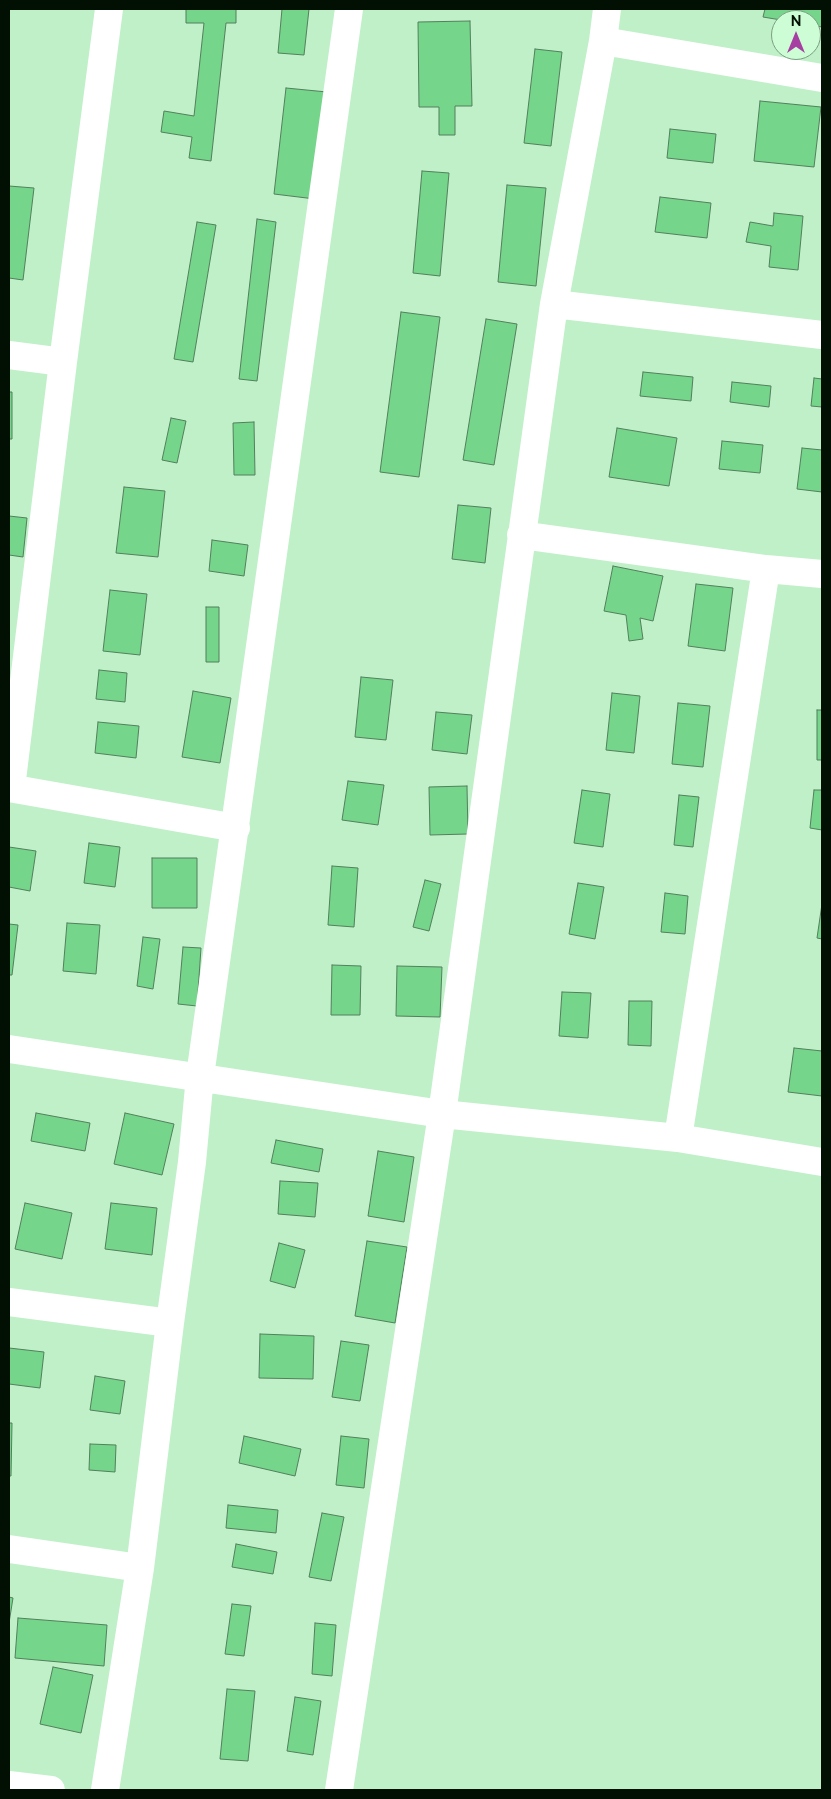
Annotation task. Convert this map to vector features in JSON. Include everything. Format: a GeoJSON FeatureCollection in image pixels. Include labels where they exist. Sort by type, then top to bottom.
{"type":"FeatureCollection","features":[{"type":"Feature","properties":{"kind":"street"},"geometry":{"type":"LineString","coordinates":[[109,9],[10,788],[236,828]]}},
{"type":"Feature","properties":{"kind":"street"},"geometry":{"type":"LineString","coordinates":[[104,1790],[140,1568],[192,1162],[200,1076],[349,9]]}},
{"type":"Feature","properties":{"kind":"street"},"geometry":{"type":"LineString","coordinates":[[339,1790],[442,1114],[554,304],[603,41],[607,9]]}},
{"type":"Feature","properties":{"kind":"street"},"geometry":{"type":"LineString","coordinates":[[603,41],[822,78]]}},
{"type":"Feature","properties":{"kind":"street"},"geometry":{"type":"LineString","coordinates":[[554,304],[822,336]]}},
{"type":"Feature","properties":{"kind":"street"},"geometry":{"type":"LineString","coordinates":[[9,356],[63,362]]}},
{"type":"Feature","properties":{"kind":"street"},"geometry":{"type":"LineString","coordinates":[[521,535],[766,569],[822,574]]}},
{"type":"Feature","properties":{"kind":"street"},"geometry":{"type":"LineString","coordinates":[[678,1138],[766,569]]}},
{"type":"Feature","properties":{"kind":"street"},"geometry":{"type":"LineString","coordinates":[[9,1049],[200,1076],[442,1114],[678,1138],[822,1162]]}},
{"type":"Feature","properties":{"kind":"street"},"geometry":{"type":"LineString","coordinates":[[9,1302],[170,1322]]}},
{"type":"Feature","properties":{"kind":"street"},"geometry":{"type":"LineString","coordinates":[[9,1550],[140,1568]]}},
{"type":"Feature","properties":{"kind":"street"},"geometry":{"type":"LineString","coordinates":[[9,1785],[51,1790]]}},
{"type":"Feature","properties":{"kind":"building"},"geometry":{"type":"Polygon","coordinates":[[[186,9],[236,9],[236,23],[226,23],[211,161],[189,158],[192,137],[161,132],[164,111],[194,116],[204,23],[186,23],[186,9]]]}},
{"type":"Feature","properties":{"kind":"building"},"geometry":{"type":"Polygon","coordinates":[[[282,9],[309,9],[304,55],[278,53],[282,9]]]}},
{"type":"Feature","properties":{"kind":"building"},"geometry":{"type":"Polygon","coordinates":[[[765,9],[822,9],[822,27],[821,10],[771,10],[771,18],[763,17],[765,9]]]}},
{"type":"Feature","properties":{"kind":"building"},"geometry":{"type":"Polygon","coordinates":[[[470,21],[472,106],[455,106],[455,135],[439,135],[439,107],[419,107],[418,22],[470,21]]]}},
{"type":"Feature","properties":{"kind":"building"},"geometry":{"type":"Polygon","coordinates":[[[535,49],[562,52],[551,146],[524,143],[535,49]]]}},
{"type":"Feature","properties":{"kind":"building"},"geometry":{"type":"Polygon","coordinates":[[[286,88],[327,92],[315,199],[274,194],[286,88]]]}},
{"type":"Feature","properties":{"kind":"building"},"geometry":{"type":"Polygon","coordinates":[[[760,101],[821,107],[814,167],[754,161],[760,101]]]}},
{"type":"Feature","properties":{"kind":"building"},"geometry":{"type":"Polygon","coordinates":[[[670,129],[716,134],[713,163],[667,158],[670,129]]]}},
{"type":"Feature","properties":{"kind":"building"},"geometry":{"type":"Polygon","coordinates":[[[422,171],[449,173],[440,276],[413,273],[422,171]]]}},
{"type":"Feature","properties":{"kind":"building"},"geometry":{"type":"Polygon","coordinates":[[[507,185],[546,188],[536,286],[498,282],[507,185]]]}},
{"type":"Feature","properties":{"kind":"building"},"geometry":{"type":"Polygon","coordinates":[[[9,186],[34,188],[23,280],[9,278],[9,186]]]}},
{"type":"Feature","properties":{"kind":"building"},"geometry":{"type":"Polygon","coordinates":[[[660,197],[711,203],[707,238],[655,232],[660,197]]]}},
{"type":"Feature","properties":{"kind":"building"},"geometry":{"type":"Polygon","coordinates":[[[774,213],[803,216],[798,270],[769,267],[771,246],[746,242],[750,222],[773,226],[774,213]]]}},
{"type":"Feature","properties":{"kind":"building"},"geometry":{"type":"Polygon","coordinates":[[[257,219],[276,222],[257,381],[239,379],[257,219]]]}},
{"type":"Feature","properties":{"kind":"building"},"geometry":{"type":"Polygon","coordinates":[[[197,222],[216,225],[193,362],[174,359],[197,222]]]}},
{"type":"Feature","properties":{"kind":"building"},"geometry":{"type":"Polygon","coordinates":[[[401,312],[440,317],[419,477],[380,472],[401,312]]]}},
{"type":"Feature","properties":{"kind":"building"},"geometry":{"type":"Polygon","coordinates":[[[486,319],[517,324],[494,465],[463,460],[486,319]]]}},
{"type":"Feature","properties":{"kind":"building"},"geometry":{"type":"Polygon","coordinates":[[[643,372],[693,377],[691,401],[640,396],[643,372]]]}},
{"type":"Feature","properties":{"kind":"building"},"geometry":{"type":"Polygon","coordinates":[[[814,378],[822,379],[822,407],[811,406],[814,378]]]}},
{"type":"Feature","properties":{"kind":"building"},"geometry":{"type":"Polygon","coordinates":[[[732,382],[771,386],[769,407],[730,402],[732,382]]]}},
{"type":"Feature","properties":{"kind":"building"},"geometry":{"type":"Polygon","coordinates":[[[9,392],[12,392],[12,439],[9,439],[9,392]]]}},
{"type":"Feature","properties":{"kind":"building"},"geometry":{"type":"Polygon","coordinates":[[[171,418],[186,421],[177,463],[162,460],[171,418]]]}},
{"type":"Feature","properties":{"kind":"building"},"geometry":{"type":"Polygon","coordinates":[[[254,422],[255,475],[234,475],[233,423],[254,422]]]}},
{"type":"Feature","properties":{"kind":"building"},"geometry":{"type":"Polygon","coordinates":[[[617,428],[677,438],[669,486],[609,477],[617,428]]]}},
{"type":"Feature","properties":{"kind":"building"},"geometry":{"type":"Polygon","coordinates":[[[722,441],[763,445],[760,473],[719,469],[722,441]]]}},
{"type":"Feature","properties":{"kind":"building"},"geometry":{"type":"Polygon","coordinates":[[[802,448],[822,450],[822,492],[797,489],[802,448]]]}},
{"type":"Feature","properties":{"kind":"building"},"geometry":{"type":"Polygon","coordinates":[[[124,487],[165,491],[158,557],[116,553],[124,487]]]}},
{"type":"Feature","properties":{"kind":"building"},"geometry":{"type":"Polygon","coordinates":[[[458,505],[491,508],[485,563],[452,559],[458,505]]]}},
{"type":"Feature","properties":{"kind":"building"},"geometry":{"type":"Polygon","coordinates":[[[9,516],[27,518],[23,557],[9,555],[9,516]]]}},
{"type":"Feature","properties":{"kind":"building"},"geometry":{"type":"Polygon","coordinates":[[[212,540],[248,545],[244,576],[209,571],[212,540]]]}},
{"type":"Feature","properties":{"kind":"building"},"geometry":{"type":"Polygon","coordinates":[[[613,566],[663,576],[653,621],[640,618],[643,639],[629,641],[626,615],[604,611],[613,566]]]}},
{"type":"Feature","properties":{"kind":"building"},"geometry":{"type":"Polygon","coordinates":[[[696,584],[733,588],[725,651],[688,646],[696,584]]]}},
{"type":"Feature","properties":{"kind":"building"},"geometry":{"type":"Polygon","coordinates":[[[110,590],[147,594],[140,655],[103,651],[110,590]]]}},
{"type":"Feature","properties":{"kind":"building"},"geometry":{"type":"Polygon","coordinates":[[[206,607],[219,607],[219,662],[206,662],[206,607]]]}},
{"type":"Feature","properties":{"kind":"building"},"geometry":{"type":"Polygon","coordinates":[[[99,670],[127,673],[125,702],[96,699],[99,670]]]}},
{"type":"Feature","properties":{"kind":"building"},"geometry":{"type":"Polygon","coordinates":[[[361,677],[393,680],[386,740],[355,737],[361,677]]]}},
{"type":"Feature","properties":{"kind":"building"},"geometry":{"type":"Polygon","coordinates":[[[193,691],[231,698],[220,763],[182,757],[193,691]]]}},
{"type":"Feature","properties":{"kind":"building"},"geometry":{"type":"Polygon","coordinates":[[[612,693],[640,696],[634,753],[606,750],[612,693]]]}},
{"type":"Feature","properties":{"kind":"building"},"geometry":{"type":"Polygon","coordinates":[[[678,703],[710,706],[703,767],[672,764],[678,703]]]}},
{"type":"Feature","properties":{"kind":"building"},"geometry":{"type":"Polygon","coordinates":[[[817,710],[822,710],[822,760],[817,760],[817,710]]]}},
{"type":"Feature","properties":{"kind":"building"},"geometry":{"type":"Polygon","coordinates":[[[436,712],[472,715],[467,754],[432,750],[436,712]]]}},
{"type":"Feature","properties":{"kind":"building"},"geometry":{"type":"Polygon","coordinates":[[[98,722],[139,726],[136,758],[95,753],[98,722]]]}},
{"type":"Feature","properties":{"kind":"building"},"geometry":{"type":"Polygon","coordinates":[[[348,781],[384,785],[378,825],[342,820],[348,781]]]}},
{"type":"Feature","properties":{"kind":"building"},"geometry":{"type":"Polygon","coordinates":[[[467,786],[468,834],[430,835],[429,787],[467,786]]]}},
{"type":"Feature","properties":{"kind":"building"},"geometry":{"type":"Polygon","coordinates":[[[582,790],[610,794],[603,847],[574,843],[582,790]]]}},
{"type":"Feature","properties":{"kind":"building"},"geometry":{"type":"Polygon","coordinates":[[[814,790],[822,790],[822,830],[810,828],[814,790]]]}},
{"type":"Feature","properties":{"kind":"building"},"geometry":{"type":"Polygon","coordinates":[[[679,795],[699,797],[693,847],[674,845],[679,795]]]}},
{"type":"Feature","properties":{"kind":"building"},"geometry":{"type":"Polygon","coordinates":[[[89,843],[120,847],[115,887],[84,883],[89,843]]]}},
{"type":"Feature","properties":{"kind":"building"},"geometry":{"type":"Polygon","coordinates":[[[9,847],[36,851],[30,891],[9,887],[9,847]]]}},
{"type":"Feature","properties":{"kind":"building"},"geometry":{"type":"Polygon","coordinates":[[[152,858],[197,858],[197,908],[152,908],[152,858]]]}},
{"type":"Feature","properties":{"kind":"building"},"geometry":{"type":"Polygon","coordinates":[[[332,866],[358,868],[354,927],[328,925],[332,866]]]}},
{"type":"Feature","properties":{"kind":"building"},"geometry":{"type":"Polygon","coordinates":[[[425,880],[441,884],[429,931],[413,927],[425,880]]]}},
{"type":"Feature","properties":{"kind":"building"},"geometry":{"type":"Polygon","coordinates":[[[578,883],[604,887],[595,939],[569,934],[578,883]]]}},
{"type":"Feature","properties":{"kind":"building"},"geometry":{"type":"Polygon","coordinates":[[[665,893],[688,896],[685,934],[661,932],[665,893]]]}},
{"type":"Feature","properties":{"kind":"building"},"geometry":{"type":"Polygon","coordinates":[[[822,904],[822,939],[817,938],[822,904]]]}},
{"type":"Feature","properties":{"kind":"building"},"geometry":{"type":"Polygon","coordinates":[[[67,923],[100,925],[96,974],[63,971],[67,923]]]}},
{"type":"Feature","properties":{"kind":"building"},"geometry":{"type":"Polygon","coordinates":[[[9,924],[18,925],[12,975],[9,975],[9,924]]]}},
{"type":"Feature","properties":{"kind":"building"},"geometry":{"type":"Polygon","coordinates":[[[143,937],[160,939],[153,989],[137,986],[143,937]]]}},
{"type":"Feature","properties":{"kind":"building"},"geometry":{"type":"Polygon","coordinates":[[[183,947],[201,948],[197,1006],[178,1004],[183,947]]]}},
{"type":"Feature","properties":{"kind":"building"},"geometry":{"type":"Polygon","coordinates":[[[332,965],[361,966],[360,1015],[331,1015],[332,965]]]}},
{"type":"Feature","properties":{"kind":"building"},"geometry":{"type":"Polygon","coordinates":[[[397,966],[442,967],[440,1017],[396,1016],[397,966]]]}},
{"type":"Feature","properties":{"kind":"building"},"geometry":{"type":"Polygon","coordinates":[[[562,992],[591,993],[588,1038],[559,1036],[562,992]]]}},
{"type":"Feature","properties":{"kind":"building"},"geometry":{"type":"Polygon","coordinates":[[[629,1001],[652,1001],[651,1046],[628,1045],[629,1001]]]}},
{"type":"Feature","properties":{"kind":"building"},"geometry":{"type":"Polygon","coordinates":[[[794,1048],[822,1051],[822,1096],[788,1092],[794,1048]]]}},
{"type":"Feature","properties":{"kind":"building"},"geometry":{"type":"Polygon","coordinates":[[[36,1113],[90,1123],[85,1151],[31,1141],[36,1113]]]}},
{"type":"Feature","properties":{"kind":"building"},"geometry":{"type":"Polygon","coordinates":[[[125,1113],[174,1124],[162,1175],[114,1164],[125,1113]]]}},
{"type":"Feature","properties":{"kind":"building"},"geometry":{"type":"Polygon","coordinates":[[[276,1140],[323,1149],[319,1172],[271,1163],[276,1140]]]}},
{"type":"Feature","properties":{"kind":"building"},"geometry":{"type":"Polygon","coordinates":[[[378,1151],[414,1157],[404,1222],[368,1216],[378,1151]]]}},
{"type":"Feature","properties":{"kind":"building"},"geometry":{"type":"Polygon","coordinates":[[[280,1181],[318,1183],[315,1217],[278,1214],[280,1181]]]}},
{"type":"Feature","properties":{"kind":"building"},"geometry":{"type":"Polygon","coordinates":[[[25,1203],[72,1213],[62,1259],[15,1249],[25,1203]]]}},
{"type":"Feature","properties":{"kind":"building"},"geometry":{"type":"Polygon","coordinates":[[[111,1203],[157,1208],[152,1255],[105,1249],[111,1203]]]}},
{"type":"Feature","properties":{"kind":"building"},"geometry":{"type":"Polygon","coordinates":[[[367,1241],[407,1247],[395,1323],[355,1316],[367,1241]]]}},
{"type":"Feature","properties":{"kind":"building"},"geometry":{"type":"Polygon","coordinates":[[[279,1243],[305,1250],[295,1288],[270,1281],[279,1243]]]}},
{"type":"Feature","properties":{"kind":"building"},"geometry":{"type":"Polygon","coordinates":[[[260,1334],[314,1336],[313,1379],[259,1378],[260,1334]]]}},
{"type":"Feature","properties":{"kind":"building"},"geometry":{"type":"Polygon","coordinates":[[[341,1341],[369,1345],[360,1401],[332,1397],[341,1341]]]}},
{"type":"Feature","properties":{"kind":"building"},"geometry":{"type":"Polygon","coordinates":[[[9,1348],[44,1352],[40,1388],[9,1384],[9,1348]]]}},
{"type":"Feature","properties":{"kind":"building"},"geometry":{"type":"Polygon","coordinates":[[[95,1376],[125,1381],[120,1414],[90,1410],[95,1376]]]}},
{"type":"Feature","properties":{"kind":"building"},"geometry":{"type":"Polygon","coordinates":[[[9,1423],[12,1423],[11,1476],[9,1476],[9,1423]]]}},
{"type":"Feature","properties":{"kind":"building"},"geometry":{"type":"Polygon","coordinates":[[[244,1436],[301,1449],[295,1476],[239,1463],[244,1436]]]}},
{"type":"Feature","properties":{"kind":"building"},"geometry":{"type":"Polygon","coordinates":[[[341,1436],[369,1439],[364,1488],[336,1485],[341,1436]]]}},
{"type":"Feature","properties":{"kind":"building"},"geometry":{"type":"Polygon","coordinates":[[[90,1444],[116,1445],[115,1472],[89,1470],[90,1444]]]}},
{"type":"Feature","properties":{"kind":"building"},"geometry":{"type":"Polygon","coordinates":[[[228,1505],[278,1510],[276,1533],[226,1528],[228,1505]]]}},
{"type":"Feature","properties":{"kind":"building"},"geometry":{"type":"Polygon","coordinates":[[[322,1513],[344,1517],[331,1581],[309,1577],[322,1513]]]}},
{"type":"Feature","properties":{"kind":"building"},"geometry":{"type":"Polygon","coordinates":[[[236,1544],[277,1552],[273,1574],[232,1567],[236,1544]]]}},
{"type":"Feature","properties":{"kind":"building"},"geometry":{"type":"Polygon","coordinates":[[[9,1597],[13,1598],[9,1623],[9,1597]]]}},
{"type":"Feature","properties":{"kind":"building"},"geometry":{"type":"Polygon","coordinates":[[[232,1604],[251,1606],[244,1656],[225,1654],[232,1604]]]}},
{"type":"Feature","properties":{"kind":"building"},"geometry":{"type":"Polygon","coordinates":[[[18,1618],[107,1625],[104,1666],[15,1658],[18,1618]]]}},
{"type":"Feature","properties":{"kind":"building"},"geometry":{"type":"Polygon","coordinates":[[[315,1623],[336,1625],[332,1676],[312,1674],[315,1623]]]}},
{"type":"Feature","properties":{"kind":"building"},"geometry":{"type":"Polygon","coordinates":[[[53,1667],[93,1675],[81,1733],[40,1724],[53,1667]]]}},
{"type":"Feature","properties":{"kind":"building"},"geometry":{"type":"Polygon","coordinates":[[[227,1689],[255,1691],[248,1761],[220,1759],[227,1689]]]}},
{"type":"Feature","properties":{"kind":"building"},"geometry":{"type":"Polygon","coordinates":[[[295,1697],[321,1701],[313,1755],[287,1751],[295,1697]]]}}]}
